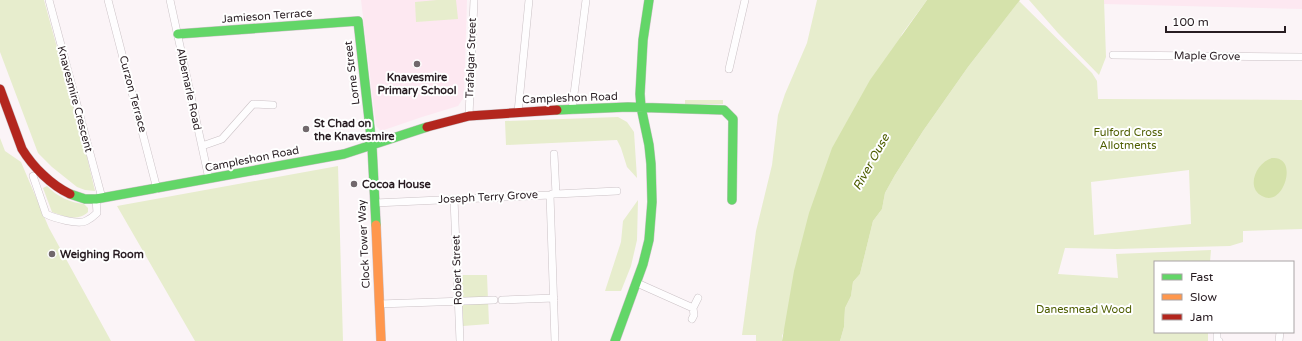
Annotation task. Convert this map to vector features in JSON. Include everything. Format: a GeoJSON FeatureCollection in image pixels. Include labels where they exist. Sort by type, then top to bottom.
{"type":"FeatureCollection","features":[{"type":"Feature","properties":{"kind":"street","name":"Knavesmire Crescent"},"geometry":{"type":"LineString","coordinates":[[48,0],[99,199]]}},
{"type":"Feature","properties":{"kind":"street","name":"Curzon Terrace"},"geometry":{"type":"LineString","coordinates":[[108,0],[157,189]]}},
{"type":"Feature","properties":{"kind":"street","name":"Albemarle Road"},"geometry":{"type":"LineString","coordinates":[[170,0],[209,179]]}},
{"type":"Feature","properties":{"kind":"street","name":"Trafalgar Street"},"geometry":{"type":"LineString","coordinates":[[469,116],[474,0]]}},
{"type":"Feature","properties":{"kind":"street"},"geometry":{"type":"LineString","coordinates":[[518,112],[528,0]]}},
{"type":"Feature","properties":{"kind":"street"},"geometry":{"type":"LineString","coordinates":[[572,110],[586,0]]}},
{"type":"Feature","properties":{"kind":"street"},"geometry":{"type":"LineString","coordinates":[[614,341],[643,264],[649,240],[652,202],[650,154],[641,107],[640,65],[649,0]]}},
{"type":"Feature","properties":{"kind":"street"},"geometry":{"type":"LineString","coordinates":[[729,69],[745,0]]}},
{"type":"Feature","properties":{"kind":"street","name":"Jamieson Terrace"},"geometry":{"type":"LineString","coordinates":[[178,34],[358,21]]}},
{"type":"Feature","properties":{"kind":"street","name":"Lorne Street"},"geometry":{"type":"LineString","coordinates":[[358,21],[372,146]]}},
{"type":"Feature","properties":{"kind":"street","name":"Maple Grove"},"geometry":{"type":"LineString","coordinates":[[1113,55],[1302,57]]}},
{"type":"Feature","properties":{"kind":"street","name":"Campleshon Road"},"geometry":{"type":"LineString","coordinates":[[0,89],[22,149],[27,157],[58,187],[69,194],[85,199],[99,199],[157,189],[344,154],[420,129],[469,116],[518,112],[641,107],[724,110],[733,119],[732,200]]}},
{"type":"Feature","properties":{"kind":"street"},"geometry":{"type":"LineString","coordinates":[[202,146],[222,139],[253,104],[273,105]]}},
{"type":"Feature","properties":{"kind":"street","name":"Clock Tower Way"},"geometry":{"type":"LineString","coordinates":[[372,146],[380,341]]}},
{"type":"Feature","properties":{"kind":"street"},"geometry":{"type":"LineString","coordinates":[[554,154],[553,194],[617,192]]}},
{"type":"Feature","properties":{"kind":"street"},"geometry":{"type":"LineString","coordinates":[[33,176],[46,214],[53,218],[66,221],[85,222],[97,214],[99,199]]}},
{"type":"Feature","properties":{"kind":"street","name":"Joseph Terry Grove"},"geometry":{"type":"LineString","coordinates":[[375,203],[553,194],[555,341]]}},
{"type":"Feature","properties":{"kind":"street","name":"Robert Street"},"geometry":{"type":"LineString","coordinates":[[454,198],[460,341]]}},
{"type":"Feature","properties":{"kind":"street"},"geometry":{"type":"LineString","coordinates":[[636,283],[694,308]]}},
{"type":"Feature","properties":{"kind":"street"},"geometry":{"type":"LineString","coordinates":[[502,300],[554,298]]}},
{"type":"Feature","properties":{"kind":"street"},"geometry":{"type":"LineString","coordinates":[[692,319],[698,298]]}},
{"type":"Feature","properties":{"kind":"street"},"geometry":{"type":"LineString","coordinates":[[379,304],[494,300]]}},
{"type":"Feature","properties":{"kind":"shaded area","name":"Knavesmire Primary School"},"geometry":{"type":"Polygon","coordinates":[[[361,0],[467,0],[464,97],[458,106],[381,131],[376,126],[361,0]]]}},
{"type":"Feature","properties":{"kind":"shaded area"},"geometry":{"type":"Polygon","coordinates":[[[1104,0],[1302,0],[1302,9],[1104,4],[1104,0]]]}},
{"type":"Feature","properties":{"kind":"green space"},"geometry":{"type":"Polygon","coordinates":[[[0,0],[44,0],[95,191],[77,187],[52,167],[38,153],[0,52],[0,0]]]}},
{"type":"Feature","properties":{"kind":"green space"},"geometry":{"type":"Polygon","coordinates":[[[456,0],[458,19],[416,22],[415,2],[456,0]]]}},
{"type":"Feature","properties":{"kind":"green space"},"geometry":{"type":"Polygon","coordinates":[[[817,0],[927,0],[902,34],[782,336],[782,341],[756,341],[756,335],[742,335],[756,231],[772,165],[778,115],[785,94],[807,43],[817,0]]]}},
{"type":"Feature","properties":{"kind":"green space"},"geometry":{"type":"Polygon","coordinates":[[[1029,0],[1104,0],[1106,57],[1099,75],[1058,33],[1029,0]]]}},
{"type":"Feature","properties":{"kind":"green space"},"geometry":{"type":"Polygon","coordinates":[[[1019,1],[1092,73],[1097,81],[1098,99],[1302,100],[1302,229],[1243,231],[1243,242],[1230,246],[1116,249],[1065,248],[1058,274],[1118,278],[1116,254],[1211,250],[1210,261],[1154,261],[1154,333],[1208,333],[1208,341],[840,341],[844,327],[845,308],[851,296],[853,282],[860,274],[873,221],[882,209],[885,193],[895,175],[923,131],[968,67],[1019,1]],[[1189,170],[1091,182],[1094,235],[1191,224],[1189,170]]]}},
{"type":"Feature","properties":{"kind":"green space"},"geometry":{"type":"Polygon","coordinates":[[[685,100],[723,100],[723,104],[685,104],[685,100]]]}},
{"type":"Feature","properties":{"kind":"green space"},"geometry":{"type":"Polygon","coordinates":[[[618,117],[627,122],[634,132],[637,178],[627,167],[617,140],[506,145],[505,121],[618,117]]]}},
{"type":"Feature","properties":{"kind":"green space"},"geometry":{"type":"Polygon","coordinates":[[[0,138],[5,151],[21,162],[49,228],[111,341],[0,341],[0,138]]]}},
{"type":"Feature","properties":{"kind":"green space"},"geometry":{"type":"Polygon","coordinates":[[[338,166],[343,341],[195,341],[117,206],[338,166]]]}},
{"type":"Feature","properties":{"kind":"green space"},"geometry":{"type":"Polygon","coordinates":[[[47,186],[64,198],[84,204],[88,208],[88,212],[80,217],[70,217],[52,212],[43,188],[47,186]]]}},
{"type":"Feature","properties":{"kind":"green space"},"geometry":{"type":"Polygon","coordinates":[[[638,200],[637,240],[631,266],[621,291],[605,291],[621,242],[623,221],[638,200]]]}},
{"type":"Feature","properties":{"kind":"green space"},"geometry":{"type":"Polygon","coordinates":[[[461,275],[487,275],[489,324],[463,326],[461,275]]]}},
{"type":"Feature","properties":{"kind":"water","name":"River Ouse"},"geometry":{"type":"Polygon","coordinates":[[[927,0],[1020,0],[968,67],[923,131],[885,193],[882,209],[873,221],[860,274],[853,282],[851,296],[845,308],[844,327],[840,341],[782,341],[794,271],[809,213],[832,148],[870,80],[927,0]]]}},
{"type":"Feature","properties":{"kind":"water"},"geometry":{"type":"Polygon","coordinates":[[[1272,158],[1280,159],[1285,164],[1287,171],[1284,185],[1280,192],[1269,198],[1262,196],[1257,192],[1254,187],[1254,181],[1258,169],[1267,160],[1272,158]]]}},
{"type":"Feature","properties":{"kind":"traffic: fast"},"geometry":{"type":"LineString","coordinates":[[615,341],[643,264],[649,240],[652,202],[651,164],[640,94],[643,40],[649,0]]}},
{"type":"Feature","properties":{"kind":"traffic: fast"},"geometry":{"type":"LineString","coordinates":[[178,34],[358,21],[372,146],[376,225]]}},
{"type":"Feature","properties":{"kind":"traffic: fast"},"geometry":{"type":"LineString","coordinates":[[557,110],[628,107],[724,110],[733,119],[732,200]]}},
{"type":"Feature","properties":{"kind":"traffic: fast"},"geometry":{"type":"LineString","coordinates":[[70,194],[85,199],[96,199],[344,154],[427,127]]}},
{"type":"Feature","properties":{"kind":"traffic: slow"},"geometry":{"type":"LineString","coordinates":[[376,225],[381,341]]}},
{"type":"Feature","properties":{"kind":"traffic: jam"},"geometry":{"type":"LineString","coordinates":[[0,89],[26,156],[49,181],[70,194]]}},
{"type":"Feature","properties":{"kind":"traffic: jam"},"geometry":{"type":"LineString","coordinates":[[427,127],[469,116],[557,110]]}},
{"type":"Feature","properties":{"kind":"place","name":"Knavesmire Primary School"},"geometry":{"type":"Point","coordinates":[417,64]}},
{"type":"Feature","properties":{"kind":"place","name":"St Chad on the Knavesmire"},"geometry":{"type":"Point","coordinates":[306,129]}},
{"type":"Feature","properties":{"kind":"place","name":"Cocoa House"},"geometry":{"type":"Point","coordinates":[354,184]}},
{"type":"Feature","properties":{"kind":"place","name":"Weighing Room"},"geometry":{"type":"Point","coordinates":[52,254]}},
{"type":"Feature","properties":{"kind":"park label","name":"Fulford Cross Allotments"},"geometry":{"type":"Point","coordinates":[1128,138]}},
{"type":"Feature","properties":{"kind":"park label","name":"Danesmead Wood"},"geometry":{"type":"Point","coordinates":[1084,309]}}]}
